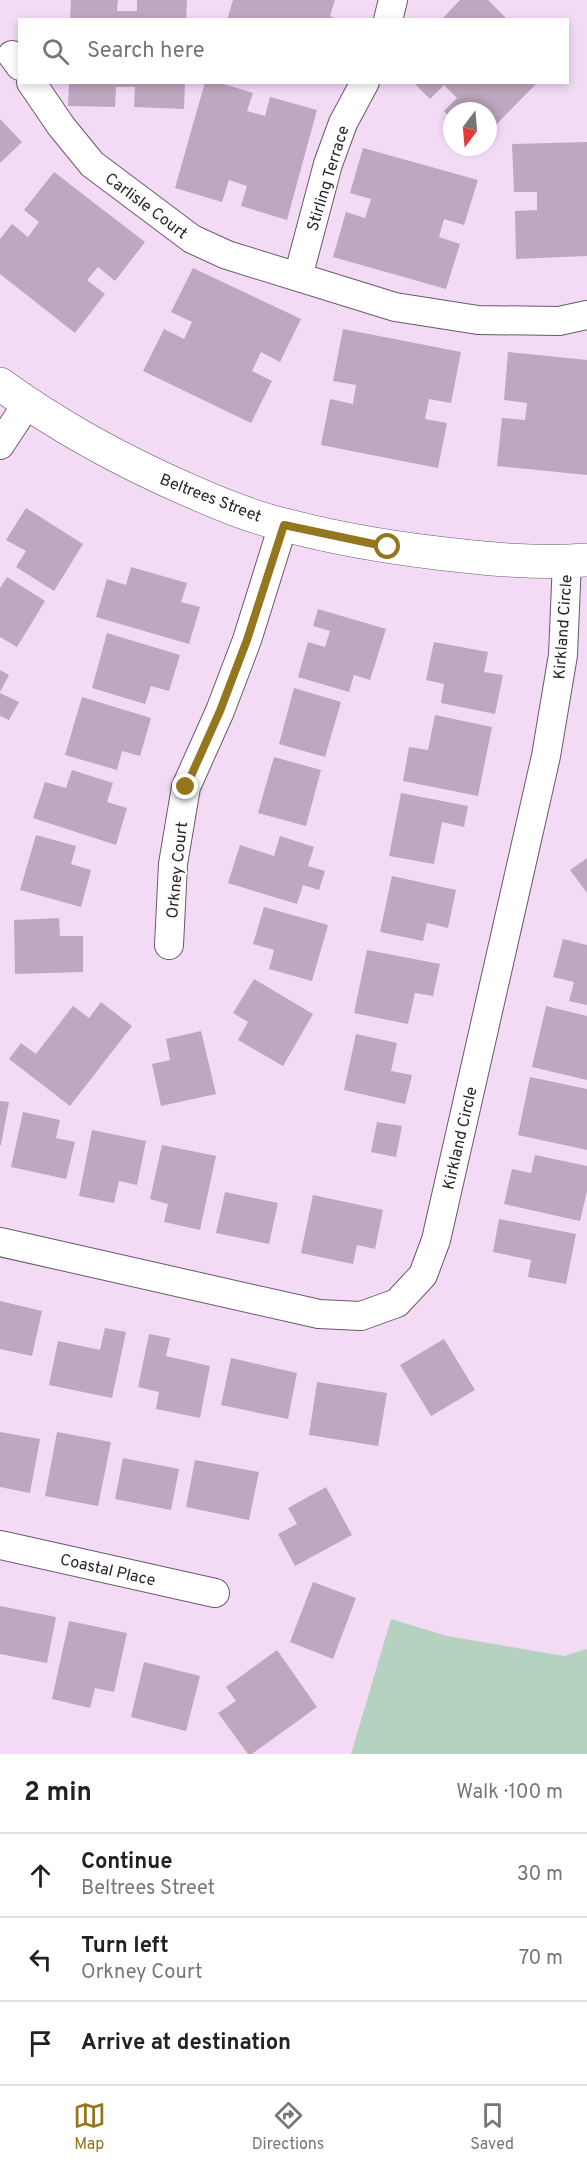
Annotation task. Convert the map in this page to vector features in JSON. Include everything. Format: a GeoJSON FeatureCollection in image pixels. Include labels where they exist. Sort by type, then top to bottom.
{"type":"FeatureCollection","features":[{"type":"Feature","properties":{"kind":"street"},"geometry":{"type":"LineString","coordinates":[[388,18],[393,0]]}},
{"type":"Feature","properties":{"kind":"street","name":"Carlisle Court"},"geometry":{"type":"LineString","coordinates":[[32,84],[61,126],[92,164],[192,239],[227,255],[395,307],[478,320],[559,321],[587,315]]}},
{"type":"Feature","properties":{"kind":"street","name":"Stirling Terrace"},"geometry":{"type":"LineString","coordinates":[[298,277],[328,164],[343,123],[364,84]]}},
{"type":"Feature","properties":{"kind":"street","name":"Beltrees Street"},"geometry":{"type":"LineString","coordinates":[[0,384],[27,404],[85,440],[146,472],[215,502],[284,525],[388,547],[488,559],[577,561]]}},
{"type":"Feature","properties":{"kind":"street"},"geometry":{"type":"LineString","coordinates":[[0,445],[27,404]]}},
{"type":"Feature","properties":{"kind":"street","name":"Orkney Court"},"geometry":{"type":"LineString","coordinates":[[169,945],[173,864],[186,787],[220,711],[247,640],[284,525]]}},
{"type":"Feature","properties":{"kind":"street","name":"Kirkland Circle"},"geometry":{"type":"LineString","coordinates":[[0,1242],[319,1314],[362,1316],[397,1303],[423,1275],[436,1240],[546,756],[577,561]]}},
{"type":"Feature","properties":{"kind":"street","name":"Coastal Place"},"geometry":{"type":"LineString","coordinates":[[0,1545],[215,1593]]}},
{"type":"Feature","properties":{"kind":"green space"},"geometry":{"type":"Polygon","coordinates":[[[391,1619],[447,1636],[564,1656],[587,1649],[587,1754],[351,1754],[391,1619]]]}},
{"type":"Feature","properties":{"kind":"building"},"geometry":{"type":"Polygon","coordinates":[[[71,0],[118,0],[117,11],[137,11],[137,0],[187,0],[186,18],[70,18],[71,0]]]}},
{"type":"Feature","properties":{"kind":"building"},"geometry":{"type":"Polygon","coordinates":[[[233,0],[335,0],[330,16],[336,18],[228,18],[233,0]]]}},
{"type":"Feature","properties":{"kind":"building"},"geometry":{"type":"Polygon","coordinates":[[[460,0],[488,0],[506,18],[443,18],[460,0]]]}},
{"type":"Feature","properties":{"kind":"building"},"geometry":{"type":"Polygon","coordinates":[[[69,84],[185,84],[184,109],[134,107],[135,87],[116,87],[115,107],[68,106],[69,84]]]}},
{"type":"Feature","properties":{"kind":"building"},"geometry":{"type":"Polygon","coordinates":[[[204,84],[224,84],[253,93],[247,111],[265,116],[270,97],[317,110],[287,220],[241,206],[247,186],[229,180],[222,202],[175,188],[204,84]]]}},
{"type":"Feature","properties":{"kind":"building"},"geometry":{"type":"Polygon","coordinates":[[[415,84],[536,84],[497,124],[497,102],[453,102],[457,98],[444,85],[430,99],[415,84]]]}},
{"type":"Feature","properties":{"kind":"building"},"geometry":{"type":"Polygon","coordinates":[[[0,119],[22,142],[0,163],[0,119]]]}},
{"type":"Feature","properties":{"kind":"building"},"geometry":{"type":"Polygon","coordinates":[[[587,142],[587,256],[516,259],[515,211],[537,210],[537,192],[514,192],[512,144],[587,142]]]}},
{"type":"Feature","properties":{"kind":"building"},"geometry":{"type":"Polygon","coordinates":[[[363,148],[478,180],[464,225],[444,219],[439,237],[460,244],[446,289],[333,257],[346,212],[365,218],[371,199],[350,193],[363,148]]]}},
{"type":"Feature","properties":{"kind":"building"},"geometry":{"type":"Polygon","coordinates":[[[54,172],[145,242],[115,281],[98,267],[87,280],[105,294],[75,333],[0,274],[0,239],[12,224],[28,237],[39,222],[24,210],[54,172]]]}},
{"type":"Feature","properties":{"kind":"building"},"geometry":{"type":"Polygon","coordinates":[[[193,268],[301,319],[280,362],[261,352],[252,371],[272,381],[251,423],[143,371],[164,329],[184,339],[192,322],[171,312],[193,268]]]}},
{"type":"Feature","properties":{"kind":"building"},"geometry":{"type":"Polygon","coordinates":[[[343,329],[461,352],[451,403],[429,399],[425,419],[447,423],[438,468],[321,445],[330,399],[353,404],[356,385],[333,381],[343,329]]]}},
{"type":"Feature","properties":{"kind":"building"},"geometry":{"type":"Polygon","coordinates":[[[508,352],[587,360],[587,475],[497,466],[502,418],[525,420],[527,403],[504,400],[508,352]]]}},
{"type":"Feature","properties":{"kind":"building"},"geometry":{"type":"Polygon","coordinates":[[[26,508],[83,544],[54,591],[16,567],[26,551],[6,540],[26,508]]]}},
{"type":"Feature","properties":{"kind":"building"},"geometry":{"type":"Polygon","coordinates":[[[131,567],[187,583],[181,602],[200,607],[189,644],[96,617],[107,579],[126,585],[131,567]]]}},
{"type":"Feature","properties":{"kind":"building"},"geometry":{"type":"Polygon","coordinates":[[[7,577],[45,601],[17,647],[0,637],[0,588],[7,577]]]}},
{"type":"Feature","properties":{"kind":"building"},"geometry":{"type":"Polygon","coordinates":[[[318,609],[386,629],[370,680],[354,675],[349,692],[298,677],[308,642],[325,647],[330,631],[313,626],[318,609]]]}},
{"type":"Feature","properties":{"kind":"building"},"geometry":{"type":"Polygon","coordinates":[[[107,633],[180,655],[169,691],[151,686],[145,704],[92,688],[107,633]]]}},
{"type":"Feature","properties":{"kind":"building"},"geometry":{"type":"Polygon","coordinates":[[[434,642],[488,652],[484,672],[503,675],[495,714],[441,703],[444,684],[426,680],[434,642]]]}},
{"type":"Feature","properties":{"kind":"building"},"geometry":{"type":"Polygon","coordinates":[[[0,670],[9,675],[0,692],[0,670]]]}},
{"type":"Feature","properties":{"kind":"building"},"geometry":{"type":"Polygon","coordinates":[[[294,688],[341,702],[325,757],[279,744],[294,688]]]}},
{"type":"Feature","properties":{"kind":"building"},"geometry":{"type":"Polygon","coordinates":[[[0,693],[19,702],[9,720],[0,716],[0,693]]]}},
{"type":"Feature","properties":{"kind":"building"},"geometry":{"type":"Polygon","coordinates":[[[82,697],[151,718],[140,756],[122,751],[117,770],[65,755],[82,697]]]}},
{"type":"Feature","properties":{"kind":"building"},"geometry":{"type":"Polygon","coordinates":[[[435,715],[492,727],[478,796],[403,781],[409,747],[428,750],[435,715]]]}},
{"type":"Feature","properties":{"kind":"building"},"geometry":{"type":"Polygon","coordinates":[[[274,757],[321,770],[306,826],[258,813],[274,757]]]}},
{"type":"Feature","properties":{"kind":"building"},"geometry":{"type":"Polygon","coordinates":[[[72,770],[113,783],[107,802],[127,808],[116,845],[33,818],[45,782],[66,788],[72,770]]]}},
{"type":"Feature","properties":{"kind":"building"},"geometry":{"type":"Polygon","coordinates":[[[401,793],[468,806],[464,827],[442,822],[434,864],[389,856],[401,793]]]}},
{"type":"Feature","properties":{"kind":"building"},"geometry":{"type":"Polygon","coordinates":[[[36,835],[76,846],[71,864],[91,870],[81,907],[20,890],[36,835]]]}},
{"type":"Feature","properties":{"kind":"building"},"geometry":{"type":"Polygon","coordinates":[[[280,836],[314,847],[308,866],[325,871],[319,890],[303,885],[297,904],[228,883],[240,845],[274,856],[280,836]]]}},
{"type":"Feature","properties":{"kind":"building"},"geometry":{"type":"Polygon","coordinates":[[[587,858],[587,893],[570,870],[587,858]]]}},
{"type":"Feature","properties":{"kind":"building"},"geometry":{"type":"Polygon","coordinates":[[[392,876],[456,890],[448,928],[427,923],[423,941],[380,932],[392,876]]]}},
{"type":"Feature","properties":{"kind":"building"},"geometry":{"type":"Polygon","coordinates":[[[264,907],[328,925],[312,981],[269,969],[274,950],[253,944],[264,907]]]}},
{"type":"Feature","properties":{"kind":"building"},"geometry":{"type":"Polygon","coordinates":[[[59,918],[60,936],[83,936],[83,972],[15,974],[14,920],[59,918]]]}},
{"type":"Feature","properties":{"kind":"building"},"geometry":{"type":"Polygon","coordinates":[[[563,939],[587,945],[587,1005],[569,1001],[574,982],[553,977],[563,939]]]}},
{"type":"Feature","properties":{"kind":"building"},"geometry":{"type":"Polygon","coordinates":[[[367,950],[440,964],[433,996],[415,993],[408,1024],[354,1013],[367,950]]]}},
{"type":"Feature","properties":{"kind":"building"},"geometry":{"type":"Polygon","coordinates":[[[254,979],[313,1014],[283,1066],[238,1040],[248,1022],[233,1013],[254,979]]]}},
{"type":"Feature","properties":{"kind":"building"},"geometry":{"type":"Polygon","coordinates":[[[101,1002],[132,1026],[70,1106],[9,1059],[21,1043],[36,1054],[73,1006],[89,1018],[101,1002]]]}},
{"type":"Feature","properties":{"kind":"building"},"geometry":{"type":"Polygon","coordinates":[[[546,1006],[587,1016],[587,1080],[532,1067],[546,1006]]]}},
{"type":"Feature","properties":{"kind":"building"},"geometry":{"type":"Polygon","coordinates":[[[201,1031],[216,1094],[161,1106],[152,1064],[170,1060],[166,1039],[201,1031]]]}},
{"type":"Feature","properties":{"kind":"building"},"geometry":{"type":"Polygon","coordinates":[[[356,1034],[397,1043],[391,1071],[412,1075],[405,1104],[344,1090],[356,1034]]]}},
{"type":"Feature","properties":{"kind":"building"},"geometry":{"type":"Polygon","coordinates":[[[530,1077],[587,1089],[587,1150],[518,1135],[530,1077]]]}},
{"type":"Feature","properties":{"kind":"building"},"geometry":{"type":"Polygon","coordinates":[[[0,1101],[9,1102],[1,1145],[0,1145],[0,1101]]]}},
{"type":"Feature","properties":{"kind":"building"},"geometry":{"type":"Polygon","coordinates":[[[23,1112],[60,1120],[56,1138],[75,1142],[66,1179],[11,1167],[23,1112]]]}},
{"type":"Feature","properties":{"kind":"building"},"geometry":{"type":"Polygon","coordinates":[[[377,1122],[402,1126],[396,1157],[371,1152],[377,1122]]]}},
{"type":"Feature","properties":{"kind":"building"},"geometry":{"type":"Polygon","coordinates":[[[92,1130],[146,1141],[137,1185],[119,1181],[114,1203],[79,1196],[92,1130]]]}},
{"type":"Feature","properties":{"kind":"building"},"geometry":{"type":"Polygon","coordinates":[[[162,1145],[216,1156],[200,1230],[164,1222],[168,1204],[150,1199],[162,1145]]]}},
{"type":"Feature","properties":{"kind":"building"},"geometry":{"type":"Polygon","coordinates":[[[535,1155],[587,1166],[587,1191],[580,1221],[504,1204],[512,1169],[531,1173],[535,1155]]]}},
{"type":"Feature","properties":{"kind":"building"},"geometry":{"type":"Polygon","coordinates":[[[225,1192],[278,1203],[269,1244],[216,1233],[225,1192]]]}},
{"type":"Feature","properties":{"kind":"building"},"geometry":{"type":"Polygon","coordinates":[[[313,1195],[383,1210],[375,1249],[357,1245],[353,1264],[301,1253],[313,1195]]]}},
{"type":"Feature","properties":{"kind":"building"},"geometry":{"type":"Polygon","coordinates":[[[499,1219],[576,1234],[566,1284],[528,1277],[531,1260],[493,1252],[499,1219]]]}},
{"type":"Feature","properties":{"kind":"building"},"geometry":{"type":"Polygon","coordinates":[[[0,1301],[42,1311],[32,1356],[0,1349],[0,1301]]]}},
{"type":"Feature","properties":{"kind":"building"},"geometry":{"type":"Polygon","coordinates":[[[105,1328],[126,1332],[112,1398],[49,1385],[58,1341],[100,1350],[105,1328]]]}},
{"type":"Feature","properties":{"kind":"building"},"geometry":{"type":"Polygon","coordinates":[[[149,1334],[170,1338],[166,1356],[210,1366],[200,1418],[156,1409],[159,1392],[138,1387],[149,1334]]]}},
{"type":"Feature","properties":{"kind":"building"},"geometry":{"type":"Polygon","coordinates":[[[444,1339],[475,1390],[431,1416],[400,1365],[444,1339]]]}},
{"type":"Feature","properties":{"kind":"building"},"geometry":{"type":"Polygon","coordinates":[[[231,1358],[297,1373],[288,1419],[221,1405],[231,1358]]]}},
{"type":"Feature","properties":{"kind":"building"},"geometry":{"type":"Polygon","coordinates":[[[317,1382],[387,1393],[378,1446],[309,1435],[317,1382]]]}},
{"type":"Feature","properties":{"kind":"building"},"geometry":{"type":"Polygon","coordinates":[[[0,1432],[40,1439],[30,1493],[0,1487],[0,1432]]]}},
{"type":"Feature","properties":{"kind":"building"},"geometry":{"type":"Polygon","coordinates":[[[57,1432],[111,1442],[98,1506],[45,1496],[57,1432]]]}},
{"type":"Feature","properties":{"kind":"building"},"geometry":{"type":"Polygon","coordinates":[[[123,1458],[179,1469],[171,1510],[115,1499],[123,1458]]]}},
{"type":"Feature","properties":{"kind":"building"},"geometry":{"type":"Polygon","coordinates":[[[195,1460],[259,1472],[249,1520],[186,1507],[195,1460]]]}},
{"type":"Feature","properties":{"kind":"building"},"geometry":{"type":"Polygon","coordinates":[[[326,1487],[352,1535],[295,1566],[278,1534],[297,1524],[288,1508],[326,1487]]]}},
{"type":"Feature","properties":{"kind":"building"},"geometry":{"type":"Polygon","coordinates":[[[313,1582],[356,1598],[333,1659],[290,1642],[313,1582]]]}},
{"type":"Feature","properties":{"kind":"building"},"geometry":{"type":"Polygon","coordinates":[[[0,1606],[56,1617],[47,1663],[0,1654],[0,1606]]]}},
{"type":"Feature","properties":{"kind":"building"},"geometry":{"type":"Polygon","coordinates":[[[69,1621],[127,1633],[114,1692],[95,1688],[90,1708],[52,1699],[69,1621]]]}},
{"type":"Feature","properties":{"kind":"building"},"geometry":{"type":"Polygon","coordinates":[[[277,1650],[317,1707],[252,1754],[248,1754],[218,1713],[236,1701],[226,1687],[277,1650]]]}},
{"type":"Feature","properties":{"kind":"building"},"geometry":{"type":"Polygon","coordinates":[[[144,1662],[200,1676],[186,1731],[131,1717],[144,1662]]]}},
{"type":"Feature","properties":{"kind":"route"},"geometry":{"type":"LineString","coordinates":[[186,787],[220,711],[247,640],[284,525],[388,547]]}}]}
